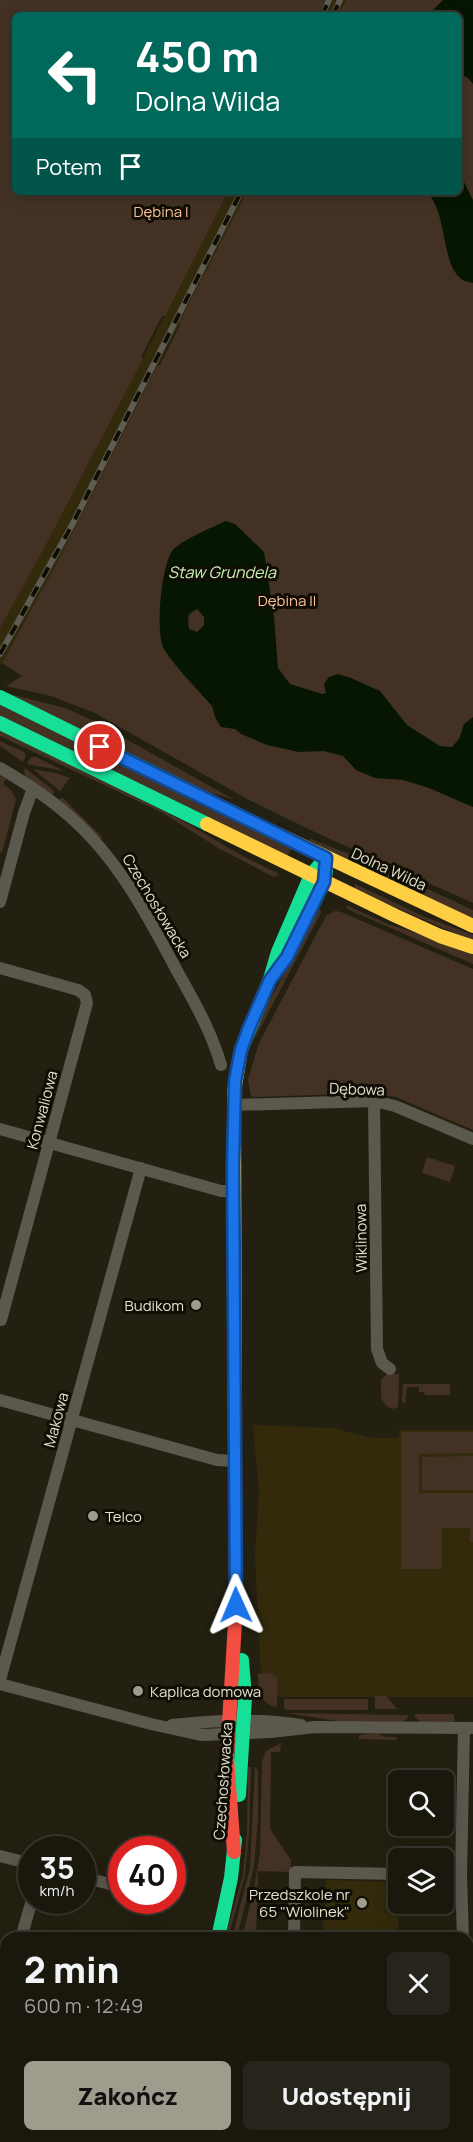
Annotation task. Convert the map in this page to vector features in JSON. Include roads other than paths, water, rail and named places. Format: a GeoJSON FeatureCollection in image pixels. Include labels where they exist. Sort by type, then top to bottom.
{"type":"FeatureCollection","features":[{"type":"Feature","properties":{"kind":"street","name":"Dolna Wilda"},"geometry":{"type":"LineString","coordinates":[[0,698],[326,858],[473,926]]}},
{"type":"Feature","properties":{"kind":"street"},"geometry":{"type":"LineString","coordinates":[[0,723],[324,882],[440,936],[473,947]]}},
{"type":"Feature","properties":{"kind":"street","name":"Czechosłowacka"},"geometry":{"type":"LineString","coordinates":[[0,768],[33,788],[69,815],[124,878],[168,952],[209,1029],[221,1065]]}},
{"type":"Feature","properties":{"kind":"street"},"geometry":{"type":"LineString","coordinates":[[0,902],[33,788]]}},
{"type":"Feature","properties":{"kind":"street","name":"Czechosłowacka"},"geometry":{"type":"LineString","coordinates":[[220,1932],[234,1852],[236,1727],[245,1691],[236,1605],[233,1191],[235,1081],[241,1050],[270,980],[278,952],[311,875],[326,858]]}},
{"type":"Feature","properties":{"kind":"street","name":"Czechosłowacka"},"geometry":{"type":"LineString","coordinates":[[270,980],[287,957],[324,882],[326,858]]}},
{"type":"Feature","properties":{"kind":"street","name":"Konwaliowa"},"geometry":{"type":"LineString","coordinates":[[0,968],[78,990],[86,999],[1,1320]]}},
{"type":"Feature","properties":{"kind":"street","name":"Dębowa"},"geometry":{"type":"LineString","coordinates":[[234,1105],[374,1101],[395,1106],[473,1139]]}},
{"type":"Feature","properties":{"kind":"street","name":"Wiklinowa"},"geometry":{"type":"LineString","coordinates":[[374,1101],[377,1349],[382,1362],[390,1369]]}},
{"type":"Feature","properties":{"kind":"street"},"geometry":{"type":"LineString","coordinates":[[0,1129],[221,1191],[233,1191]]}},
{"type":"Feature","properties":{"kind":"street","name":"Makowa"},"geometry":{"type":"LineString","coordinates":[[0,1682],[141,1168]]}},
{"type":"Feature","properties":{"kind":"street"},"geometry":{"type":"LineString","coordinates":[[0,1400],[212,1459],[235,1461]]}},
{"type":"Feature","properties":{"kind":"street"},"geometry":{"type":"LineString","coordinates":[[0,1682],[151,1724],[236,1727],[271,1732],[315,1727],[468,1728],[461,1875],[463,1932]]}},
{"type":"Feature","properties":{"kind":"street"},"geometry":{"type":"LineString","coordinates":[[0,1856],[18,1860]]}},
{"type":"Feature","properties":{"kind":"street"},"geometry":{"type":"LineString","coordinates":[[294,1932],[295,1872],[388,1874]]}},
{"type":"Feature","properties":{"kind":"street"},"geometry":{"type":"LineString","coordinates":[[454,1875],[461,1875]]}},
{"type":"Feature","properties":{"kind":"street"},"geometry":{"type":"LineString","coordinates":[[23,1932],[28,1914]]}},
{"type":"Feature","properties":{"kind":"water"},"geometry":{"type":"Polygon","coordinates":[[[443,0],[473,0],[473,84],[467,77],[462,76],[462,12],[431,12],[443,0]]]}},
{"type":"Feature","properties":{"kind":"water"},"geometry":{"type":"Polygon","coordinates":[[[462,178],[473,200],[473,283],[461,279],[454,270],[434,202],[429,195],[462,195],[462,178]]]}},
{"type":"Feature","properties":{"kind":"water","name":"Staw Grundela"},"geometry":{"type":"Polygon","coordinates":[[[226,521],[235,524],[264,552],[274,617],[278,668],[290,684],[322,694],[326,693],[324,684],[329,677],[338,674],[351,678],[380,691],[407,725],[440,746],[452,747],[459,739],[464,724],[473,717],[473,807],[429,788],[403,780],[375,778],[356,770],[343,756],[324,751],[299,752],[267,745],[235,729],[221,727],[212,706],[164,649],[161,641],[160,615],[165,569],[173,550],[190,538],[226,521]],[[197,609],[189,614],[189,629],[197,632],[204,625],[204,617],[197,609]]]}},
{"type":"Feature","properties":{"kind":"railway"},"geometry":{"type":"LineString","coordinates":[[323,12],[329,0]]}},
{"type":"Feature","properties":{"kind":"railway"},"geometry":{"type":"LineString","coordinates":[[334,12],[340,0]]}},
{"type":"Feature","properties":{"kind":"railway"},"geometry":{"type":"LineString","coordinates":[[0,654],[71,527],[239,195]]}},
{"type":"Feature","properties":{"kind":"place","name":"Budikom"},"geometry":{"type":"Point","coordinates":[196,1305]}},
{"type":"Feature","properties":{"kind":"place","name":"Telco"},"geometry":{"type":"Point","coordinates":[93,1516]}},
{"type":"Feature","properties":{"kind":"place","name":"Kaplica domowa"},"geometry":{"type":"Point","coordinates":[138,1691]}},
{"type":"Feature","properties":{"kind":"place","name":"Przedszkole nr 65 \"Wiolinek\""},"geometry":{"type":"Point","coordinates":[362,1903]}},
{"type":"Feature","properties":{"kind":"park label","name":"Dębina I"},"geometry":{"type":"Point","coordinates":[161,211]}},
{"type":"Feature","properties":{"kind":"park label","name":"Dębina II"},"geometry":{"type":"Point","coordinates":[287,600]}}]}
